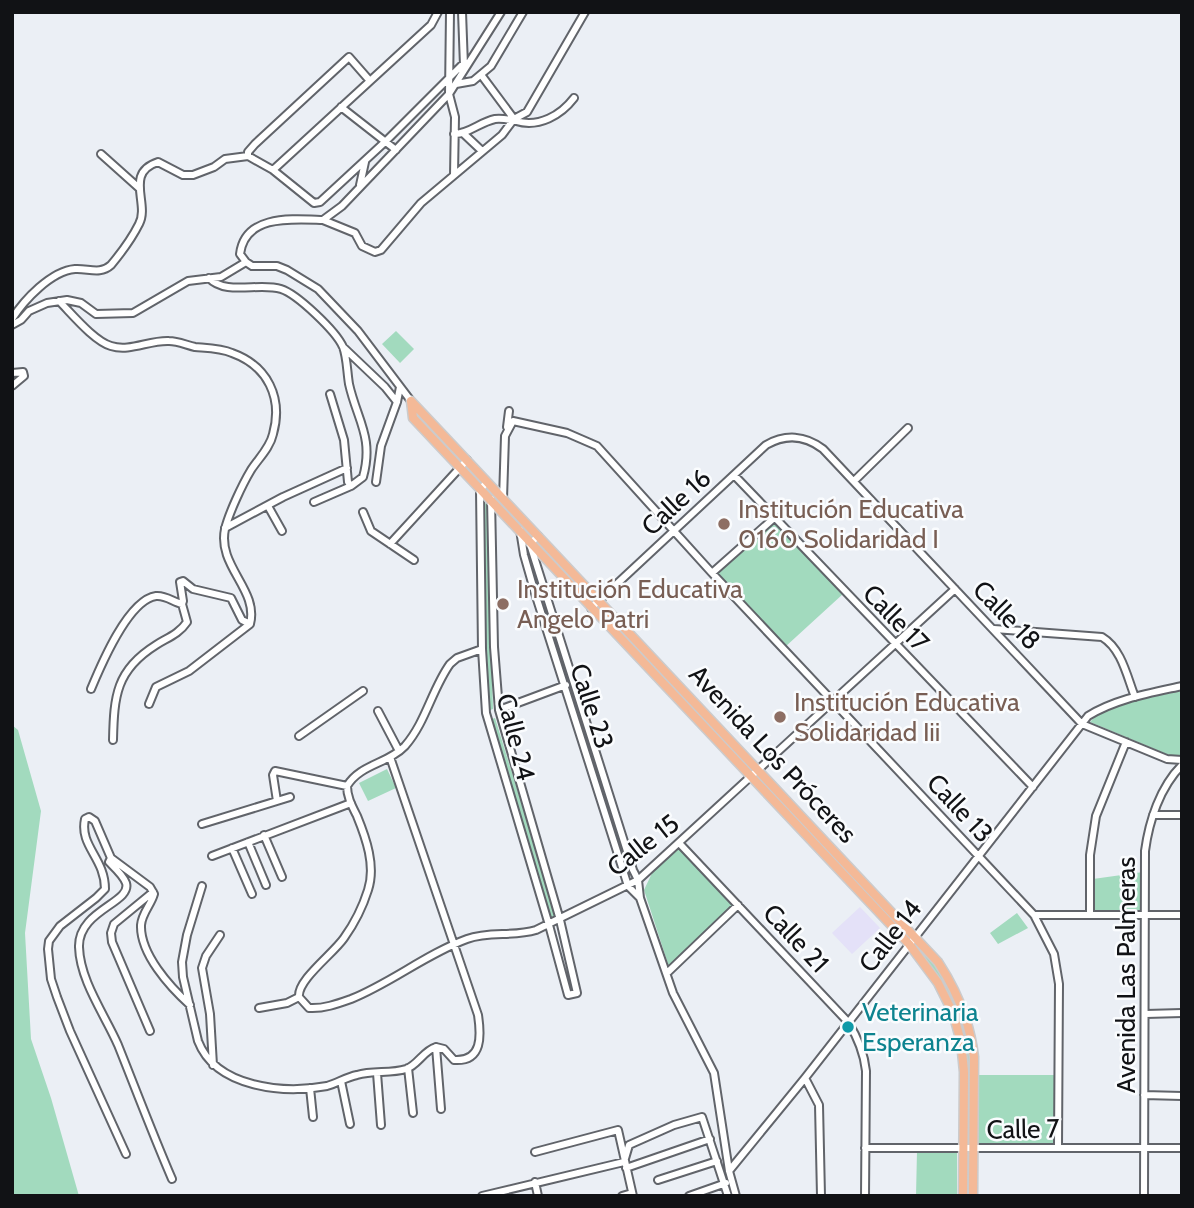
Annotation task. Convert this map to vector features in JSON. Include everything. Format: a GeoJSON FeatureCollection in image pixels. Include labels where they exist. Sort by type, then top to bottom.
{"type":"FeatureCollection","features":[{"type":"Feature","properties":{"kind":"main road","name":"Avenida Los Próceres"},"geometry":{"type":"LineString","coordinates":[[411,401],[759,769],[912,940],[953,1013],[958,1034],[964,1072],[963,1196]]}},
{"type":"Feature","properties":{"kind":"main road","name":"Avenida Los Próceres"},"geometry":{"type":"LineString","coordinates":[[411,401],[413,418],[530,544],[751,777],[944,971],[967,1020],[974,1057],[973,1196]]}},
{"type":"Feature","properties":{"kind":"street"},"geometry":{"type":"LineString","coordinates":[[274,170],[431,25],[438,12]]}},
{"type":"Feature","properties":{"kind":"street"},"geometry":{"type":"LineString","coordinates":[[450,12],[449,94],[455,117],[454,175]]}},
{"type":"Feature","properties":{"kind":"street"},"geometry":{"type":"LineString","coordinates":[[462,12],[464,72]]}},
{"type":"Feature","properties":{"kind":"street"},"geometry":{"type":"LineString","coordinates":[[323,220],[360,187],[449,94],[501,12]]}},
{"type":"Feature","properties":{"kind":"street"},"geometry":{"type":"LineString","coordinates":[[12,323],[22,320],[29,311],[47,303],[67,300],[81,303],[96,314],[133,313],[188,281],[221,277],[246,262],[240,254],[241,243],[258,226],[284,219],[323,220],[355,233],[362,246],[375,252],[381,250],[421,203],[502,135],[514,119],[527,112],[585,12]]}},
{"type":"Feature","properties":{"kind":"street"},"geometry":{"type":"LineString","coordinates":[[456,83],[473,81],[482,76],[491,66],[521,13]]}},
{"type":"Feature","properties":{"kind":"street"},"geometry":{"type":"LineString","coordinates":[[248,156],[255,144],[349,57],[370,80]]}},
{"type":"Feature","properties":{"kind":"street"},"geometry":{"type":"LineString","coordinates":[[12,323],[21,304],[46,282],[72,269],[99,271],[106,270],[111,265],[139,224],[142,206],[139,188],[151,165],[159,162],[183,175],[193,175],[214,167],[225,159],[248,156],[274,170],[314,203],[320,202],[464,63]]}},
{"type":"Feature","properties":{"kind":"street"},"geometry":{"type":"LineString","coordinates":[[482,76],[514,119]]}},
{"type":"Feature","properties":{"kind":"street"},"geometry":{"type":"LineString","coordinates":[[464,134],[470,128],[495,119],[522,122],[546,120],[560,113],[574,98]]}},
{"type":"Feature","properties":{"kind":"street"},"geometry":{"type":"LineString","coordinates":[[341,107],[396,150]]}},
{"type":"Feature","properties":{"kind":"street"},"geometry":{"type":"LineString","coordinates":[[454,134],[464,134],[482,151]]}},
{"type":"Feature","properties":{"kind":"street"},"geometry":{"type":"LineString","coordinates":[[101,154],[139,188]]}},
{"type":"Feature","properties":{"kind":"street"},"geometry":{"type":"LineString","coordinates":[[360,187],[365,160]]}},
{"type":"Feature","properties":{"kind":"street","name":"Avenida Los Próceres"},"geometry":{"type":"LineString","coordinates":[[246,262],[252,266],[277,266],[318,289],[358,331],[411,401]]}},
{"type":"Feature","properties":{"kind":"street"},"geometry":{"type":"LineString","coordinates":[[209,278],[214,284],[231,287],[268,286],[283,289],[304,304],[397,402]]}},
{"type":"Feature","properties":{"kind":"street"},"geometry":{"type":"LineString","coordinates":[[59,301],[83,326],[107,345],[122,349],[171,341],[230,352],[246,359],[267,380],[275,396],[273,436],[250,471],[225,528],[226,554],[247,593],[253,613],[250,624],[189,671],[156,687],[149,704]]}},
{"type":"Feature","properties":{"kind":"street"},"geometry":{"type":"LineString","coordinates":[[314,502],[351,486],[363,477],[368,449],[350,386],[343,347]]}},
{"type":"Feature","properties":{"kind":"street"},"geometry":{"type":"LineString","coordinates":[[12,373],[18,370],[23,372],[24,376],[12,386]]}},
{"type":"Feature","properties":{"kind":"street"},"geometry":{"type":"LineString","coordinates":[[376,482],[381,446],[400,387]]}},
{"type":"Feature","properties":{"kind":"street"},"geometry":{"type":"LineString","coordinates":[[330,394],[344,440],[348,482],[351,486]]}},
{"type":"Feature","properties":{"kind":"street"},"geometry":{"type":"LineString","coordinates":[[503,499],[505,432],[509,411]]}},
{"type":"Feature","properties":{"kind":"street","name":"Calle 13"},"geometry":{"type":"LineString","coordinates":[[505,432],[513,421],[567,432],[597,446],[712,573],[1034,915],[1054,954],[1059,985],[1058,1147]]}},
{"type":"Feature","properties":{"kind":"street"},"geometry":{"type":"LineString","coordinates":[[854,481],[908,428]]}},
{"type":"Feature","properties":{"kind":"street","name":"Calle 18"},"geometry":{"type":"LineString","coordinates":[[794,437],[810,441],[823,449],[1082,724],[1167,759],[1182,762]]}},
{"type":"Feature","properties":{"kind":"street","name":"Calle 16"},"geometry":{"type":"LineString","coordinates":[[591,608],[766,445],[775,440],[794,437]]}},
{"type":"Feature","properties":{"kind":"street"},"geometry":{"type":"LineString","coordinates":[[390,544],[467,460]]}},
{"type":"Feature","properties":{"kind":"street"},"geometry":{"type":"LineString","coordinates":[[225,528],[347,468]]}},
{"type":"Feature","properties":{"kind":"street","name":"Calle 17"},"geometry":{"type":"LineString","coordinates":[[734,475],[1033,787]]}},
{"type":"Feature","properties":{"kind":"street"},"geometry":{"type":"LineString","coordinates":[[480,490],[487,482]]}},
{"type":"Feature","properties":{"kind":"street","name":"Calle 24"},"geometry":{"type":"LineString","coordinates":[[480,490],[482,649],[486,713],[568,995],[577,993],[560,920],[499,710],[494,646],[490,500]]}},
{"type":"Feature","properties":{"kind":"street"},"geometry":{"type":"LineString","coordinates":[[490,500],[497,492]]}},
{"type":"Feature","properties":{"kind":"street"},"geometry":{"type":"LineString","coordinates":[[268,506],[282,531]]}},
{"type":"Feature","properties":{"kind":"street"},"geometry":{"type":"LineString","coordinates":[[363,512],[371,531],[414,560]]}},
{"type":"Feature","properties":{"kind":"street"},"geometry":{"type":"LineString","coordinates":[[712,573],[774,518]]}},
{"type":"Feature","properties":{"kind":"street"},"geometry":{"type":"LineString","coordinates":[[519,531],[527,524]]}},
{"type":"Feature","properties":{"kind":"street","name":"Calle 23"},"geometry":{"type":"LineString","coordinates":[[519,531],[534,590],[628,886],[640,898]]}},
{"type":"Feature","properties":{"kind":"street"},"geometry":{"type":"LineString","coordinates":[[530,544],[538,536]]}},
{"type":"Feature","properties":{"kind":"street","name":"Calle 23"},"geometry":{"type":"LineString","coordinates":[[530,544],[638,880],[640,898],[673,993],[714,1073],[729,1171],[727,1183],[736,1196]]}},
{"type":"Feature","properties":{"kind":"street"},"geometry":{"type":"LineString","coordinates":[[113,740],[114,701],[121,683],[139,656],[173,636],[187,622],[179,584],[182,581],[193,589],[231,598],[242,620],[250,624]]}},
{"type":"Feature","properties":{"kind":"street","name":"Calle 15"},"geometry":{"type":"LineString","coordinates":[[299,994],[309,1008],[332,1005],[356,996],[475,937],[522,934],[549,925],[638,880],[955,590]]}},
{"type":"Feature","properties":{"kind":"street"},"geometry":{"type":"LineString","coordinates":[[91,689],[106,654],[146,598],[159,596],[182,604]]}},
{"type":"Feature","properties":{"kind":"street"},"geometry":{"type":"LineString","coordinates":[[994,629],[1102,637],[1110,642],[1121,659],[1135,697]]}},
{"type":"Feature","properties":{"kind":"street"},"geometry":{"type":"LineString","coordinates":[[347,786],[357,774],[399,751],[416,729],[450,664],[457,657],[482,649]]}},
{"type":"Feature","properties":{"kind":"street"},"geometry":{"type":"LineString","coordinates":[[499,710],[575,682]]}},
{"type":"Feature","properties":{"kind":"street","name":"Calle 14"},"geometry":{"type":"LineString","coordinates":[[729,1171],[1082,724],[1096,711],[1135,697],[1182,686]]}},
{"type":"Feature","properties":{"kind":"street"},"geometry":{"type":"LineString","coordinates":[[299,736],[363,691]]}},
{"type":"Feature","properties":{"kind":"street"},"geometry":{"type":"LineString","coordinates":[[378,711],[399,751]]}},
{"type":"Feature","properties":{"kind":"street"},"geometry":{"type":"LineString","coordinates":[[1090,914],[1090,855],[1096,816],[1126,742]]}},
{"type":"Feature","properties":{"kind":"street"},"geometry":{"type":"LineString","coordinates":[[202,886],[182,961],[183,977],[198,1041],[213,1065],[250,1083],[266,1087],[310,1088],[358,1074],[408,1068],[431,1048],[444,1049],[454,1060],[461,1060],[476,1050],[481,1041],[478,1016],[390,757]]}},
{"type":"Feature","properties":{"kind":"street","name":"Avenida Las Palmeras"},"geometry":{"type":"LineString","coordinates":[[1144,1196],[1145,851],[1153,815],[1182,762]]}},
{"type":"Feature","properties":{"kind":"street"},"geometry":{"type":"LineString","coordinates":[[277,801],[275,771],[347,786]]}},
{"type":"Feature","properties":{"kind":"street"},"geometry":{"type":"LineString","coordinates":[[259,1008],[287,1003],[299,994],[304,981],[343,939],[362,905],[371,881],[369,855],[347,786]]}},
{"type":"Feature","properties":{"kind":"street"},"geometry":{"type":"LineString","coordinates":[[202,824],[290,797]]}},
{"type":"Feature","properties":{"kind":"street"},"geometry":{"type":"LineString","coordinates":[[212,856],[351,803]]}},
{"type":"Feature","properties":{"kind":"street"},"geometry":{"type":"LineString","coordinates":[[1153,815],[1182,815]]}},
{"type":"Feature","properties":{"kind":"street"},"geometry":{"type":"LineString","coordinates":[[126,1154],[61,1008],[51,979],[49,941],[60,926],[105,889],[100,865],[83,832],[85,819],[89,817],[95,821],[111,858],[147,883],[153,892],[141,925],[143,938],[156,969],[191,1006]]}},
{"type":"Feature","properties":{"kind":"street"},"geometry":{"type":"LineString","coordinates":[[264,835],[282,877]]}},
{"type":"Feature","properties":{"kind":"street"},"geometry":{"type":"LineString","coordinates":[[248,842],[266,885]]}},
{"type":"Feature","properties":{"kind":"street","name":"Calle 21"},"geometry":{"type":"LineString","coordinates":[[680,844],[848,1022],[865,1057],[864,1196]]}},
{"type":"Feature","properties":{"kind":"street"},"geometry":{"type":"LineString","coordinates":[[232,848],[251,894]]}},
{"type":"Feature","properties":{"kind":"street"},"geometry":{"type":"LineString","coordinates":[[111,858],[109,862],[125,881],[126,888],[121,898],[97,913],[82,929],[79,940],[80,957],[172,1179]]}},
{"type":"Feature","properties":{"kind":"street"},"geometry":{"type":"LineString","coordinates":[[150,1031],[112,942],[111,933],[114,924],[153,892]]}},
{"type":"Feature","properties":{"kind":"street"},"geometry":{"type":"LineString","coordinates":[[667,974],[738,905]]}},
{"type":"Feature","properties":{"kind":"street"},"geometry":{"type":"LineString","coordinates":[[1034,915],[1182,915]]}},
{"type":"Feature","properties":{"kind":"street"},"geometry":{"type":"LineString","coordinates":[[213,1065],[210,1014],[202,968],[206,956],[220,935]]}},
{"type":"Feature","properties":{"kind":"street"},"geometry":{"type":"LineString","coordinates":[[1146,1014],[1182,1013]]}},
{"type":"Feature","properties":{"kind":"street"},"geometry":{"type":"LineString","coordinates":[[436,1047],[441,1109]]}},
{"type":"Feature","properties":{"kind":"street"},"geometry":{"type":"LineString","coordinates":[[408,1068],[413,1113]]}},
{"type":"Feature","properties":{"kind":"street"},"geometry":{"type":"LineString","coordinates":[[377,1073],[381,1125]]}},
{"type":"Feature","properties":{"kind":"street"},"geometry":{"type":"LineString","coordinates":[[805,1078],[819,1105],[821,1196]]}},
{"type":"Feature","properties":{"kind":"street"},"geometry":{"type":"LineString","coordinates":[[341,1081],[350,1124]]}},
{"type":"Feature","properties":{"kind":"street"},"geometry":{"type":"LineString","coordinates":[[310,1088],[313,1117]]}},
{"type":"Feature","properties":{"kind":"street"},"geometry":{"type":"LineString","coordinates":[[1144,1096],[1182,1096]]}},
{"type":"Feature","properties":{"kind":"street"},"geometry":{"type":"LineString","coordinates":[[625,1165],[629,1145],[700,1117],[705,1119],[717,1161],[727,1183],[728,1196]]}},
{"type":"Feature","properties":{"kind":"street"},"geometry":{"type":"LineString","coordinates":[[535,1152],[618,1130],[633,1195],[622,1196]]}},
{"type":"Feature","properties":{"kind":"street"},"geometry":{"type":"LineString","coordinates":[[482,1196],[504,1193],[535,1182],[625,1165],[710,1139]]}},
{"type":"Feature","properties":{"kind":"street","name":"Calle 7"},"geometry":{"type":"LineString","coordinates":[[864,1148],[1182,1149]]}},
{"type":"Feature","properties":{"kind":"street"},"geometry":{"type":"LineString","coordinates":[[658,1180],[717,1161]]}},
{"type":"Feature","properties":{"kind":"street"},"geometry":{"type":"LineString","coordinates":[[535,1182],[538,1196]]}},
{"type":"Feature","properties":{"kind":"street"},"geometry":{"type":"LineString","coordinates":[[689,1196],[727,1183]]}},
{"type":"Feature","properties":{"kind":"shaded area"},"geometry":{"type":"Polygon","coordinates":[[[860,907],[880,928],[852,954],[832,933],[860,907]]]}},
{"type":"Feature","properties":{"kind":"green space"},"geometry":{"type":"Polygon","coordinates":[[[396,331],[414,349],[400,363],[382,344],[396,331]]]}},
{"type":"Feature","properties":{"kind":"green space"},"geometry":{"type":"Polygon","coordinates":[[[479,500],[487,504],[493,709],[487,711],[479,500]]]}},
{"type":"Feature","properties":{"kind":"green space"},"geometry":{"type":"Polygon","coordinates":[[[774,522],[843,594],[785,647],[715,574],[774,522]]]}},
{"type":"Feature","properties":{"kind":"green space"},"geometry":{"type":"Polygon","coordinates":[[[574,685],[631,871],[628,872],[568,687],[574,685]]]}},
{"type":"Feature","properties":{"kind":"green space"},"geometry":{"type":"Polygon","coordinates":[[[1182,691],[1182,757],[1169,755],[1090,722],[1108,709],[1182,691]]]}},
{"type":"Feature","properties":{"kind":"green space"},"geometry":{"type":"Polygon","coordinates":[[[495,718],[557,918],[551,920],[489,720],[495,718]]]}},
{"type":"Feature","properties":{"kind":"green space"},"geometry":{"type":"Polygon","coordinates":[[[12,725],[18,730],[41,811],[25,933],[31,1039],[79,1196],[12,1196],[12,725]]]}},
{"type":"Feature","properties":{"kind":"green space"},"geometry":{"type":"Polygon","coordinates":[[[387,769],[396,788],[368,801],[359,783],[387,769]]]}},
{"type":"Feature","properties":{"kind":"green space"},"geometry":{"type":"Polygon","coordinates":[[[678,847],[735,905],[669,967],[644,890],[653,871],[678,847]]]}},
{"type":"Feature","properties":{"kind":"green space"},"geometry":{"type":"Polygon","coordinates":[[[1143,872],[1143,910],[1093,910],[1093,879],[1143,872]]]}},
{"type":"Feature","properties":{"kind":"green space"},"geometry":{"type":"Polygon","coordinates":[[[1017,913],[1028,928],[998,944],[990,933],[1017,913]]]}},
{"type":"Feature","properties":{"kind":"green space"},"geometry":{"type":"Polygon","coordinates":[[[915,940],[945,980],[959,1009],[968,1041],[972,1068],[972,1101],[971,1145],[966,1147],[966,1058],[956,1015],[913,945],[915,940]]]}},
{"type":"Feature","properties":{"kind":"green space"},"geometry":{"type":"Polygon","coordinates":[[[977,1075],[1056,1075],[1055,1145],[976,1146],[977,1075]]]}},
{"type":"Feature","properties":{"kind":"green space"},"geometry":{"type":"Polygon","coordinates":[[[917,1151],[957,1151],[957,1196],[916,1196],[917,1151]]]}},
{"type":"Feature","properties":{"kind":"place","name":"Institución Educativa 0160 Solidaridad I"},"geometry":{"type":"Point","coordinates":[724,524]}},
{"type":"Feature","properties":{"kind":"place","name":"Institución Educativa Angelo Patri"},"geometry":{"type":"Point","coordinates":[503,604]}},
{"type":"Feature","properties":{"kind":"place","name":"Institución Educativa Solidaridad Iii"},"geometry":{"type":"Point","coordinates":[780,717]}},
{"type":"Feature","properties":{"kind":"place","name":"Veterinaria Esperanza"},"geometry":{"type":"Point","coordinates":[848,1027]}}]}
